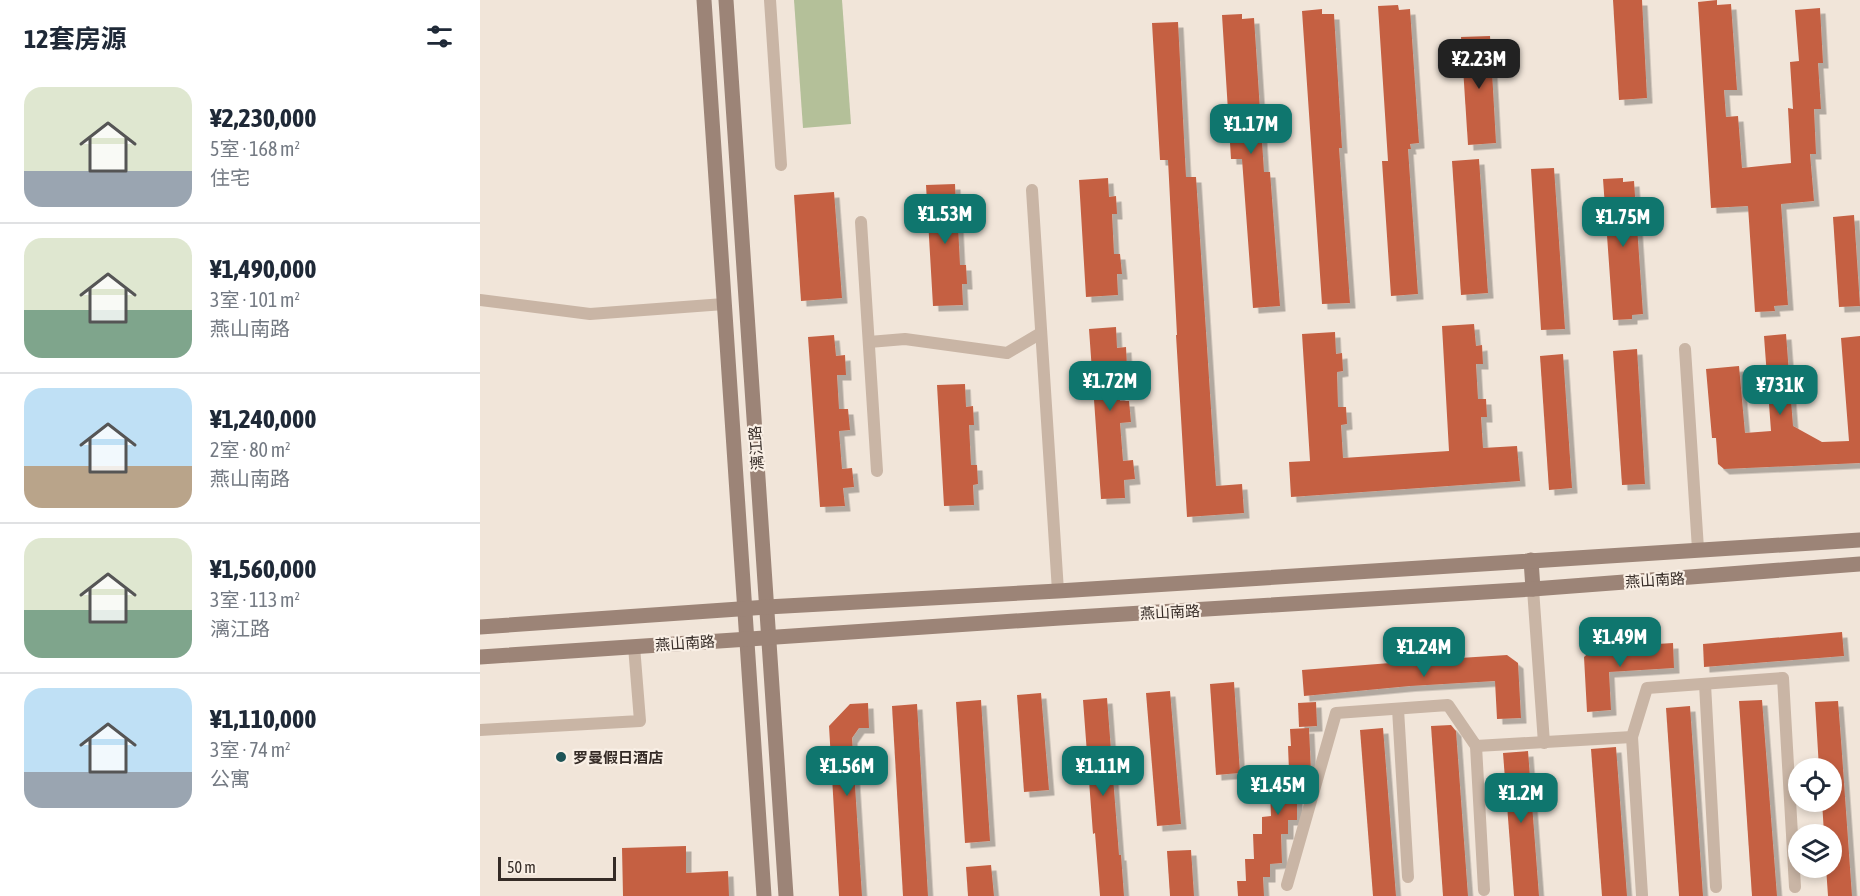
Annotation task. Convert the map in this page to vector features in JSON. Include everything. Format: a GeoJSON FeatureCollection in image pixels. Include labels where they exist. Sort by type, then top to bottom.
{"type":"FeatureCollection","features":[{"type":"Feature","properties":{"kind":"main road","name":"漓江路"},"geometry":{"type":"LineString","coordinates":[[704,0],[764,896]]}},
{"type":"Feature","properties":{"kind":"main road","name":"漓江路"},"geometry":{"type":"LineString","coordinates":[[726,0],[786,896]]}},
{"type":"Feature","properties":{"kind":"main road","name":"燕山南路"},"geometry":{"type":"LineString","coordinates":[[480,627],[767,607],[1058,591],[1860,540]]}},
{"type":"Feature","properties":{"kind":"main road"},"geometry":{"type":"LineString","coordinates":[[1531,560],[1533,589]]}},
{"type":"Feature","properties":{"kind":"main road","name":"燕山南路"},"geometry":{"type":"LineString","coordinates":[[480,657],[1533,589],[1860,564]]}},
{"type":"Feature","properties":{"kind":"main road"},"geometry":{"type":"LineString","coordinates":[[1252,579],[1254,607]]}},
{"type":"Feature","properties":{"kind":"main road"},"geometry":{"type":"LineString","coordinates":[[1058,591],[1060,618]]}},
{"type":"Feature","properties":{"kind":"street"},"geometry":{"type":"LineString","coordinates":[[770,0],[782,165]]}},
{"type":"Feature","properties":{"kind":"street"},"geometry":{"type":"LineString","coordinates":[[1032,190],[1058,591]]}},
{"type":"Feature","properties":{"kind":"street"},"geometry":{"type":"LineString","coordinates":[[861,222],[878,471]]}},
{"type":"Feature","properties":{"kind":"street"},"geometry":{"type":"LineString","coordinates":[[480,300],[590,314],[724,304]]}},
{"type":"Feature","properties":{"kind":"street"},"geometry":{"type":"LineString","coordinates":[[869,342],[905,339],[1007,353],[1041,333]]}},
{"type":"Feature","properties":{"kind":"street"},"geometry":{"type":"LineString","coordinates":[[1685,349],[1698,549]]}},
{"type":"Feature","properties":{"kind":"street"},"geometry":{"type":"LineString","coordinates":[[1533,589],[1545,743]]}},
{"type":"Feature","properties":{"kind":"street"},"geometry":{"type":"LineString","coordinates":[[480,730],[640,721],[634,646]]}},
{"type":"Feature","properties":{"kind":"street"},"geometry":{"type":"LineString","coordinates":[[1642,895],[1632,737],[1647,688],[1783,678],[1795,887]]}},
{"type":"Feature","properties":{"kind":"street"},"geometry":{"type":"LineString","coordinates":[[1705,684],[1716,887]]}},
{"type":"Feature","properties":{"kind":"street"},"geometry":{"type":"LineString","coordinates":[[1287,885],[1336,713],[1448,705],[1476,746],[1484,890]]}},
{"type":"Feature","properties":{"kind":"street"},"geometry":{"type":"LineString","coordinates":[[1398,709],[1408,877]]}},
{"type":"Feature","properties":{"kind":"street"},"geometry":{"type":"LineString","coordinates":[[1476,746],[1632,737]]}},
{"type":"Feature","properties":{"kind":"green space"},"geometry":{"type":"Polygon","coordinates":[[[794,0],[842,0],[851,124],[803,128],[794,0]]]}},
{"type":"Feature","properties":{"kind":"building"},"geometry":{"type":"Polygon","coordinates":[[[1613,0],[1642,0],[1647,98],[1619,100],[1613,0]]]}},
{"type":"Feature","properties":{"kind":"building"},"geometry":{"type":"Polygon","coordinates":[[[1717,0],[1717,5],[1731,4],[1737,90],[1724,90],[1726,117],[1738,116],[1742,168],[1791,163],[1788,108],[1793,109],[1790,62],[1799,61],[1795,10],[1820,8],[1823,63],[1818,63],[1821,109],[1814,109],[1816,154],[1810,154],[1814,201],[1781,204],[1788,305],[1774,306],[1775,311],[1755,312],[1748,206],[1711,208],[1698,2],[1717,0]]]}},
{"type":"Feature","properties":{"kind":"building"},"geometry":{"type":"Polygon","coordinates":[[[1398,5],[1399,10],[1410,9],[1419,143],[1410,144],[1411,149],[1408,149],[1418,294],[1391,296],[1382,161],[1388,161],[1378,6],[1398,5]]]}},
{"type":"Feature","properties":{"kind":"building"},"geometry":{"type":"Polygon","coordinates":[[[1322,9],[1322,14],[1334,14],[1342,148],[1339,148],[1350,303],[1322,304],[1302,11],[1322,9]]]}},
{"type":"Feature","properties":{"kind":"building"},"geometry":{"type":"Polygon","coordinates":[[[1242,14],[1242,19],[1254,18],[1264,172],[1270,172],[1280,306],[1253,308],[1242,159],[1231,159],[1222,15],[1242,14]]]}},
{"type":"Feature","properties":{"kind":"building"},"geometry":{"type":"Polygon","coordinates":[[[1178,22],[1186,177],[1196,177],[1216,486],[1242,484],[1244,513],[1187,517],[1168,160],[1160,160],[1152,23],[1178,22]]]}},
{"type":"Feature","properties":{"kind":"building"},"geometry":{"type":"Polygon","coordinates":[[[1490,36],[1496,143],[1468,145],[1461,37],[1490,36]]]}},
{"type":"Feature","properties":{"kind":"building"},"geometry":{"type":"Polygon","coordinates":[[[1479,159],[1488,293],[1461,295],[1452,161],[1479,159]]]}},
{"type":"Feature","properties":{"kind":"building"},"geometry":{"type":"Polygon","coordinates":[[[1554,168],[1565,329],[1541,330],[1531,169],[1554,168]]]}},
{"type":"Feature","properties":{"kind":"building"},"geometry":{"type":"Polygon","coordinates":[[[1108,178],[1109,197],[1116,196],[1117,214],[1112,214],[1114,254],[1120,254],[1122,274],[1117,274],[1118,295],[1086,297],[1079,180],[1108,178]]]}},
{"type":"Feature","properties":{"kind":"building"},"geometry":{"type":"Polygon","coordinates":[[[1623,178],[1623,182],[1634,181],[1643,314],[1632,315],[1632,319],[1613,320],[1603,179],[1623,178]]]}},
{"type":"Feature","properties":{"kind":"building"},"geometry":{"type":"Polygon","coordinates":[[[955,184],[956,207],[962,206],[963,225],[958,225],[960,265],[966,265],[967,284],[962,284],[963,305],[933,306],[926,185],[955,184]]]}},
{"type":"Feature","properties":{"kind":"building"},"geometry":{"type":"Polygon","coordinates":[[[834,192],[842,298],[801,301],[794,195],[834,192]]]}},
{"type":"Feature","properties":{"kind":"building"},"geometry":{"type":"Polygon","coordinates":[[[1854,215],[1860,306],[1839,307],[1833,217],[1854,215]]]}},
{"type":"Feature","properties":{"kind":"building"},"geometry":{"type":"Polygon","coordinates":[[[1474,324],[1476,346],[1482,345],[1483,364],[1476,364],[1478,399],[1486,399],[1487,417],[1481,417],[1483,448],[1517,446],[1520,481],[1291,497],[1289,462],[1310,461],[1302,334],[1335,332],[1336,354],[1342,353],[1343,371],[1337,372],[1338,407],[1346,407],[1347,424],[1341,425],[1343,458],[1449,451],[1442,326],[1474,324]]]}},
{"type":"Feature","properties":{"kind":"building"},"geometry":{"type":"Polygon","coordinates":[[[1116,327],[1117,348],[1126,347],[1127,367],[1118,367],[1120,401],[1129,401],[1131,422],[1120,423],[1123,461],[1133,460],[1135,479],[1124,480],[1125,498],[1101,499],[1089,329],[1116,327]]]}},
{"type":"Feature","properties":{"kind":"building"},"geometry":{"type":"Polygon","coordinates":[[[1786,334],[1793,426],[1822,442],[1849,441],[1841,338],[1860,336],[1860,463],[1724,469],[1718,464],[1716,438],[1712,438],[1706,369],[1739,366],[1745,433],[1771,431],[1764,336],[1786,334]]]}},
{"type":"Feature","properties":{"kind":"building"},"geometry":{"type":"Polygon","coordinates":[[[834,335],[836,356],[845,355],[846,375],[837,375],[839,409],[848,409],[850,430],[839,431],[842,469],[852,468],[854,487],[843,488],[845,506],[820,507],[808,337],[834,335]]]}},
{"type":"Feature","properties":{"kind":"building"},"geometry":{"type":"Polygon","coordinates":[[[1637,349],[1645,484],[1622,485],[1613,351],[1637,349]]]}},
{"type":"Feature","properties":{"kind":"building"},"geometry":{"type":"Polygon","coordinates":[[[1563,354],[1572,488],[1549,490],[1540,356],[1563,354]]]}},
{"type":"Feature","properties":{"kind":"building"},"geometry":{"type":"Polygon","coordinates":[[[965,384],[966,407],[973,406],[974,425],[969,425],[971,465],[977,465],[978,484],[973,485],[974,505],[944,506],[937,385],[965,384]]]}},
{"type":"Feature","properties":{"kind":"building"},"geometry":{"type":"Polygon","coordinates":[[[1842,632],[1844,656],[1704,667],[1703,644],[1842,632]]]}},
{"type":"Feature","properties":{"kind":"building"},"geometry":{"type":"Polygon","coordinates":[[[1673,643],[1674,668],[1609,672],[1611,710],[1587,712],[1584,657],[1594,648],[1673,643]]]}},
{"type":"Feature","properties":{"kind":"building"},"geometry":{"type":"Polygon","coordinates":[[[1507,655],[1518,663],[1521,718],[1497,719],[1495,681],[1304,696],[1302,670],[1507,655]]]}},
{"type":"Feature","properties":{"kind":"building"},"geometry":{"type":"Polygon","coordinates":[[[1234,682],[1240,773],[1216,775],[1210,684],[1234,682]]]}},
{"type":"Feature","properties":{"kind":"building"},"geometry":{"type":"Polygon","coordinates":[[[1170,691],[1181,824],[1157,826],[1146,693],[1170,691]]]}},
{"type":"Feature","properties":{"kind":"building"},"geometry":{"type":"Polygon","coordinates":[[[1041,693],[1049,790],[1024,792],[1017,695],[1041,693]]]}},
{"type":"Feature","properties":{"kind":"building"},"geometry":{"type":"Polygon","coordinates":[[[1107,698],[1124,896],[1100,896],[1095,833],[1093,834],[1083,700],[1107,698]]]}},
{"type":"Feature","properties":{"kind":"building"},"geometry":{"type":"Polygon","coordinates":[[[981,700],[990,841],[965,843],[956,702],[981,700]]]}},
{"type":"Feature","properties":{"kind":"building"},"geometry":{"type":"Polygon","coordinates":[[[1762,700],[1777,896],[1752,896],[1739,701],[1762,700]]]}},
{"type":"Feature","properties":{"kind":"building"},"geometry":{"type":"Polygon","coordinates":[[[1838,701],[1852,896],[1828,896],[1827,878],[1842,878],[1842,824],[1823,824],[1823,812],[1842,812],[1842,758],[1818,758],[1815,702],[1838,701]]]}},
{"type":"Feature","properties":{"kind":"building"},"geometry":{"type":"Polygon","coordinates":[[[1316,702],[1317,726],[1299,727],[1298,703],[1316,702]]]}},
{"type":"Feature","properties":{"kind":"building"},"geometry":{"type":"Polygon","coordinates":[[[868,703],[869,728],[859,728],[852,738],[862,896],[839,896],[829,726],[850,704],[868,703]]]}},
{"type":"Feature","properties":{"kind":"building"},"geometry":{"type":"Polygon","coordinates":[[[917,704],[928,896],[903,896],[892,706],[917,704]]]}},
{"type":"Feature","properties":{"kind":"building"},"geometry":{"type":"Polygon","coordinates":[[[1690,706],[1703,896],[1679,896],[1666,708],[1690,706]]]}},
{"type":"Feature","properties":{"kind":"building"},"geometry":{"type":"Polygon","coordinates":[[[1451,725],[1456,731],[1468,896],[1443,896],[1431,726],[1451,725]]]}},
{"type":"Feature","properties":{"kind":"building"},"geometry":{"type":"Polygon","coordinates":[[[1309,728],[1311,772],[1303,773],[1304,790],[1297,790],[1297,820],[1288,820],[1288,834],[1281,834],[1282,863],[1270,864],[1270,877],[1263,877],[1264,896],[1238,896],[1237,881],[1246,881],[1245,859],[1254,859],[1253,834],[1262,834],[1262,817],[1271,816],[1270,791],[1278,791],[1277,772],[1289,771],[1290,729],[1309,728]]]}},
{"type":"Feature","properties":{"kind":"building"},"geometry":{"type":"Polygon","coordinates":[[[1383,728],[1396,896],[1373,896],[1360,730],[1383,728]]]}},
{"type":"Feature","properties":{"kind":"building"},"geometry":{"type":"Polygon","coordinates":[[[1616,747],[1627,896],[1602,896],[1591,749],[1616,747]]]}},
{"type":"Feature","properties":{"kind":"building"},"geometry":{"type":"Polygon","coordinates":[[[1528,751],[1539,896],[1514,896],[1503,753],[1528,751]]]}},
{"type":"Feature","properties":{"kind":"building"},"geometry":{"type":"Polygon","coordinates":[[[686,846],[686,873],[728,871],[729,896],[623,896],[622,848],[686,846]]]}},
{"type":"Feature","properties":{"kind":"building"},"geometry":{"type":"Polygon","coordinates":[[[1191,850],[1194,896],[1170,896],[1167,851],[1191,850]]]}},
{"type":"Feature","properties":{"kind":"building"},"geometry":{"type":"Polygon","coordinates":[[[991,865],[994,896],[968,896],[966,867],[991,865]]]}},
{"type":"Feature","properties":{"kind":"place","name":"罗曼假日酒店"},"geometry":{"type":"Point","coordinates":[561,757]}}]}
